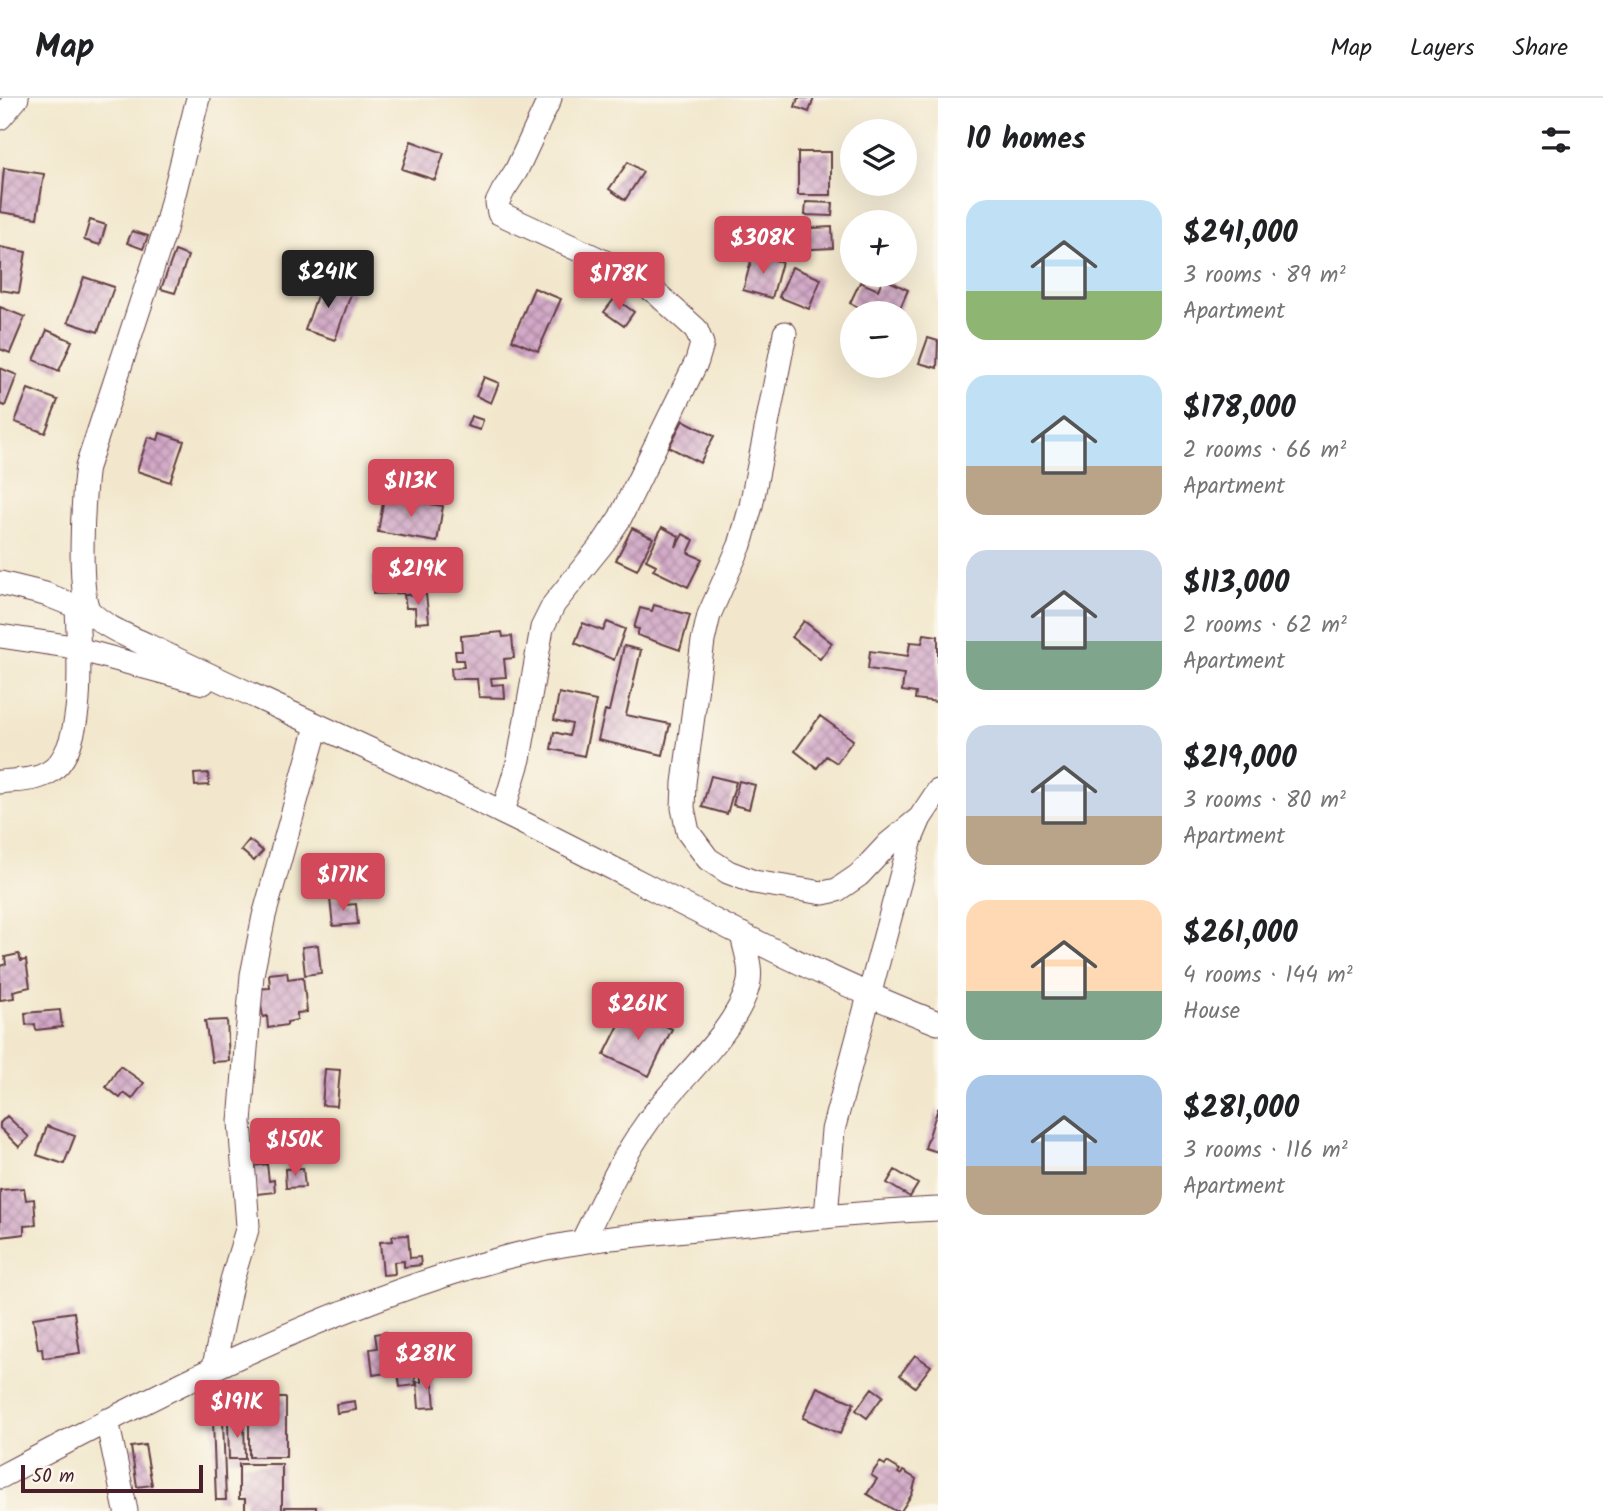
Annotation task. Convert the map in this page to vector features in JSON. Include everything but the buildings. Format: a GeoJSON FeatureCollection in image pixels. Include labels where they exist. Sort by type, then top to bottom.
{"type":"FeatureCollection","features":[{"type":"Feature","properties":{"kind":"street"},"geometry":{"type":"LineString","coordinates":[[0,118],[18,98]]}},
{"type":"Feature","properties":{"kind":"street"},"geometry":{"type":"LineString","coordinates":[[0,782],[49,773],[65,755],[77,710],[83,609],[82,491],[87,467],[165,230],[198,98]]}},
{"type":"Feature","properties":{"kind":"street"},"geometry":{"type":"LineString","coordinates":[[503,812],[519,759],[542,628],[554,604],[620,518],[697,361],[702,344],[696,329],[631,277],[499,213],[497,204],[502,191],[516,171],[550,98]]}},
{"type":"Feature","properties":{"kind":"street"},"geometry":{"type":"LineString","coordinates":[[785,333],[751,506],[740,545],[709,615],[703,641],[682,808],[688,832],[708,859],[728,872],[776,887],[823,893],[837,890],[859,875],[888,844],[920,818]]}},
{"type":"Feature","properties":{"kind":"street"},"geometry":{"type":"LineString","coordinates":[[0,583],[45,594],[83,609],[110,627],[237,690],[503,812],[741,934],[871,997],[938,1023]]}},
{"type":"Feature","properties":{"kind":"street"},"geometry":{"type":"LineString","coordinates":[[0,636],[28,638],[79,649],[183,679],[237,690]]}},
{"type":"Feature","properties":{"kind":"street"},"geometry":{"type":"LineString","coordinates":[[214,1366],[232,1280],[248,1226],[240,1122],[253,975],[264,916],[317,726]]}},
{"type":"Feature","properties":{"kind":"street"},"geometry":{"type":"LineString","coordinates":[[826,1217],[828,1167],[834,1130],[904,866],[920,818],[938,791]]}},
{"type":"Feature","properties":{"kind":"street"},"geometry":{"type":"LineString","coordinates":[[583,1240],[621,1163],[646,1124],[713,1044],[744,998],[750,973],[741,934]]}},
{"type":"Feature","properties":{"kind":"street"},"geometry":{"type":"LineString","coordinates":[[0,1477],[214,1366],[336,1314],[503,1258],[583,1240],[938,1209]]}},
{"type":"Feature","properties":{"kind":"street"},"geometry":{"type":"LineString","coordinates":[[107,1420],[125,1511]]}}]}
